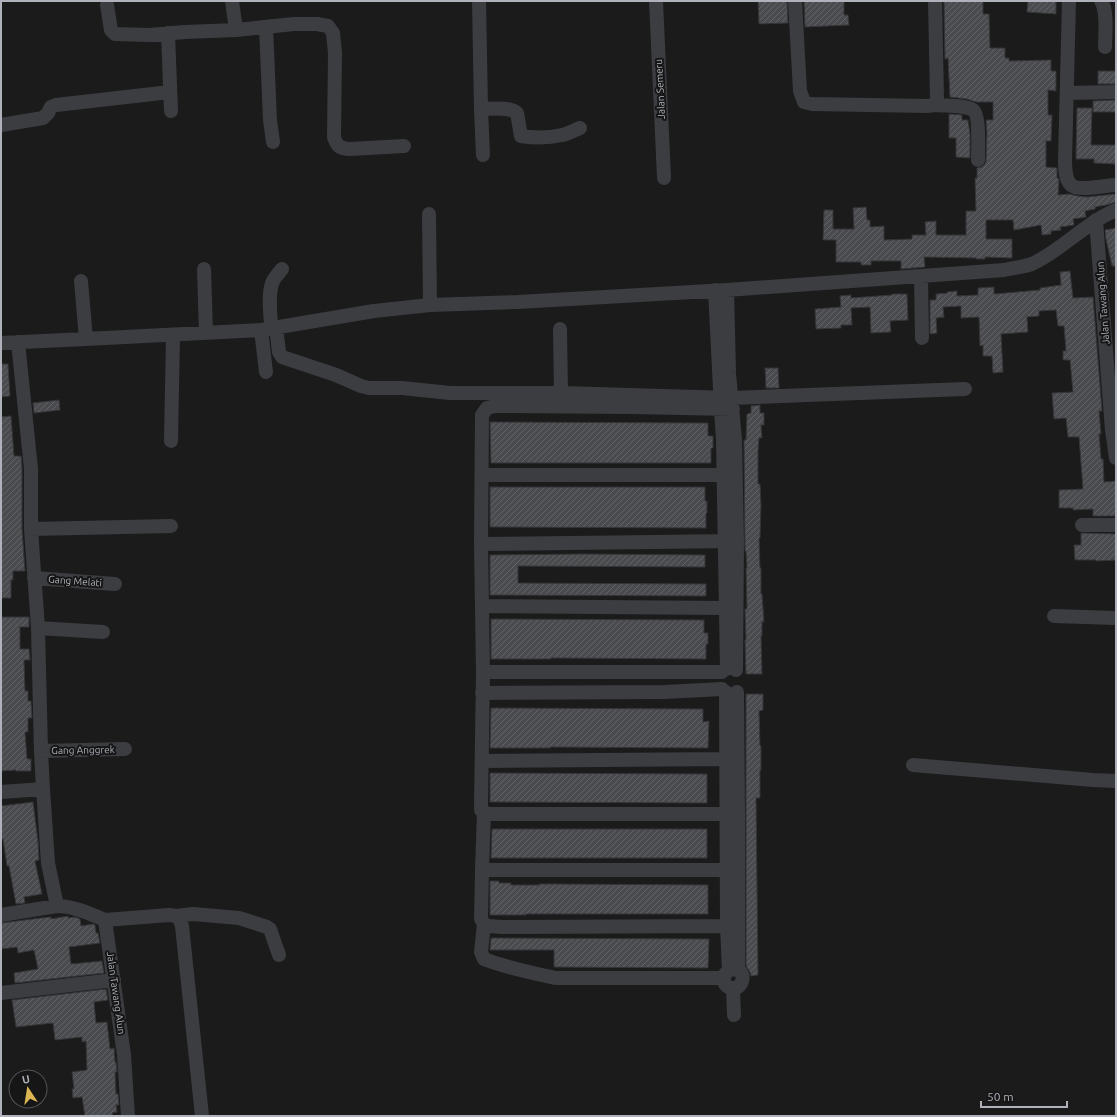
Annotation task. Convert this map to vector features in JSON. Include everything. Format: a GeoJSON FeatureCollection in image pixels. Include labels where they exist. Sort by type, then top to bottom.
{"type":"FeatureCollection","features":[{"type":"Feature","properties":{"kind":"street"},"geometry":{"type":"LineString","coordinates":[[232,1],[236,30]]}},
{"type":"Feature","properties":{"kind":"street"},"geometry":{"type":"LineString","coordinates":[[479,1],[483,155]]}},
{"type":"Feature","properties":{"kind":"street","name":"Jalan Semeru"},"geometry":{"type":"LineString","coordinates":[[656,1],[664,178]]}},
{"type":"Feature","properties":{"kind":"street"},"geometry":{"type":"LineString","coordinates":[[795,1],[800,91],[804,102],[812,104],[936,105],[966,107],[974,111],[977,118],[978,160]]}},
{"type":"Feature","properties":{"kind":"street"},"geometry":{"type":"LineString","coordinates":[[935,1],[936,105]]}},
{"type":"Feature","properties":{"kind":"street"},"geometry":{"type":"LineString","coordinates":[[1069,1],[1067,93],[1068,178],[1073,186],[1086,188],[1116,185]]}},
{"type":"Feature","properties":{"kind":"street"},"geometry":{"type":"LineString","coordinates":[[1101,1],[1104,5],[1105,47]]}},
{"type":"Feature","properties":{"kind":"street"},"geometry":{"type":"LineString","coordinates":[[107,5],[111,30],[115,34],[149,35],[317,24],[328,26],[333,33],[335,53],[334,137],[336,144],[341,148],[349,149],[404,146]]}},
{"type":"Feature","properties":{"kind":"street"},"geometry":{"type":"LineString","coordinates":[[266,27],[270,120],[273,142]]}},
{"type":"Feature","properties":{"kind":"street"},"geometry":{"type":"LineString","coordinates":[[168,33],[171,111]]}},
{"type":"Feature","properties":{"kind":"street"},"geometry":{"type":"LineString","coordinates":[[1,125],[43,118],[51,107],[56,105],[170,92]]}},
{"type":"Feature","properties":{"kind":"street"},"geometry":{"type":"LineString","coordinates":[[1067,93],[1116,92]]}},
{"type":"Feature","properties":{"kind":"street"},"geometry":{"type":"LineString","coordinates":[[481,109],[514,110],[517,112],[521,136],[526,137],[564,135],[580,128]]}},
{"type":"Feature","properties":{"kind":"street"},"geometry":{"type":"LineString","coordinates":[[1,343],[172,335],[269,328],[374,311],[430,305],[518,302],[721,290],[1004,270],[1030,264],[1056,250],[1096,220],[1116,210]]}},
{"type":"Feature","properties":{"kind":"street"},"geometry":{"type":"LineString","coordinates":[[429,214],[430,305]]}},
{"type":"Feature","properties":{"kind":"street","name":"Jalan Tawang Alun"},"geometry":{"type":"LineString","coordinates":[[1096,220],[1112,430],[1116,458]]}},
{"type":"Feature","properties":{"kind":"street"},"geometry":{"type":"LineString","coordinates":[[204,269],[206,333]]}},
{"type":"Feature","properties":{"kind":"street"},"geometry":{"type":"LineString","coordinates":[[266,372],[271,287],[282,269]]}},
{"type":"Feature","properties":{"kind":"street"},"geometry":{"type":"LineString","coordinates":[[921,277],[922,338]]}},
{"type":"Feature","properties":{"kind":"street"},"geometry":{"type":"LineString","coordinates":[[81,281],[86,339]]}},
{"type":"Feature","properties":{"kind":"street"},"geometry":{"type":"LineString","coordinates":[[721,290],[726,404],[723,440],[723,475],[731,541],[725,608],[728,670]]}},
{"type":"Feature","properties":{"kind":"street"},"geometry":{"type":"LineString","coordinates":[[269,328],[282,357],[369,388],[402,388],[450,393],[561,394],[726,404]]}},
{"type":"Feature","properties":{"kind":"street"},"geometry":{"type":"LineString","coordinates":[[560,329],[561,394]]}},
{"type":"Feature","properties":{"kind":"street"},"geometry":{"type":"LineString","coordinates":[[171,442],[172,335]]}},
{"type":"Feature","properties":{"kind":"street"},"geometry":{"type":"LineString","coordinates":[[18,342],[31,469],[34,578],[38,628],[41,751],[48,863],[57,906]]}},
{"type":"Feature","properties":{"kind":"street"},"geometry":{"type":"LineString","coordinates":[[731,977],[556,978],[504,966],[484,959],[481,952],[484,924],[481,919],[484,813],[481,810],[483,672],[481,544],[482,415],[487,408],[495,406],[631,407],[726,404],[966,389]]}},
{"type":"Feature","properties":{"kind":"street"},"geometry":{"type":"LineString","coordinates":[[726,404],[735,440],[728,670]]}},
{"type":"Feature","properties":{"kind":"street"},"geometry":{"type":"LineString","coordinates":[[482,475],[723,475]]}},
{"type":"Feature","properties":{"kind":"street"},"geometry":{"type":"LineString","coordinates":[[1082,525],[1116,526]]}},
{"type":"Feature","properties":{"kind":"street"},"geometry":{"type":"LineString","coordinates":[[32,529],[171,526]]}},
{"type":"Feature","properties":{"kind":"street"},"geometry":{"type":"LineString","coordinates":[[481,544],[731,541]]}},
{"type":"Feature","properties":{"kind":"street","name":"Gang Melati"},"geometry":{"type":"LineString","coordinates":[[34,578],[116,584]]}},
{"type":"Feature","properties":{"kind":"street"},"geometry":{"type":"LineString","coordinates":[[482,606],[725,608]]}},
{"type":"Feature","properties":{"kind":"street"},"geometry":{"type":"LineString","coordinates":[[1054,616],[1116,618]]}},
{"type":"Feature","properties":{"kind":"street"},"geometry":{"type":"LineString","coordinates":[[38,628],[103,632]]}},
{"type":"Feature","properties":{"kind":"street"},"geometry":{"type":"LineString","coordinates":[[728,670],[720,676],[718,681],[719,685],[728,691]]}},
{"type":"Feature","properties":{"kind":"street"},"geometry":{"type":"LineString","coordinates":[[482,693],[728,691],[741,688],[743,683],[741,673],[728,670],[483,672]]}},
{"type":"Feature","properties":{"kind":"street"},"geometry":{"type":"LineString","coordinates":[[604,672],[605,691]]}},
{"type":"Feature","properties":{"kind":"street"},"geometry":{"type":"LineString","coordinates":[[728,691],[726,759],[732,814],[727,870],[727,926],[734,1015]]}},
{"type":"Feature","properties":{"kind":"street"},"geometry":{"type":"LineString","coordinates":[[728,691],[732,814],[731,977]]}},
{"type":"Feature","properties":{"kind":"street","name":"Gang Anggrek"},"geometry":{"type":"LineString","coordinates":[[41,751],[125,749]]}},
{"type":"Feature","properties":{"kind":"street"},"geometry":{"type":"LineString","coordinates":[[482,761],[726,759]]}},
{"type":"Feature","properties":{"kind":"street"},"geometry":{"type":"LineString","coordinates":[[913,765],[1116,781]]}},
{"type":"Feature","properties":{"kind":"street"},"geometry":{"type":"LineString","coordinates":[[1,792],[43,790]]}},
{"type":"Feature","properties":{"kind":"street"},"geometry":{"type":"LineString","coordinates":[[484,813],[732,814]]}},
{"type":"Feature","properties":{"kind":"street"},"geometry":{"type":"LineString","coordinates":[[482,870],[727,870]]}},
{"type":"Feature","properties":{"kind":"street"},"geometry":{"type":"LineString","coordinates":[[1,915],[64,906],[105,920],[193,914],[239,918],[270,929],[279,955]]}},
{"type":"Feature","properties":{"kind":"street"},"geometry":{"type":"LineString","coordinates":[[176,916],[180,920],[182,926],[202,1116]]}},
{"type":"Feature","properties":{"kind":"street","name":"Jalan Tawang Alun"},"geometry":{"type":"LineString","coordinates":[[105,920],[124,1055],[128,1116]]}},
{"type":"Feature","properties":{"kind":"street"},"geometry":{"type":"LineString","coordinates":[[484,924],[502,927],[727,926]]}},
{"type":"Feature","properties":{"kind":"street"},"geometry":{"type":"LineString","coordinates":[[1,993],[114,980]]}},
{"type":"Feature","properties":{"kind":"building"},"geometry":{"type":"Polygon","coordinates":[[[758,1],[787,1],[788,23],[759,24],[758,1]]]}},
{"type":"Feature","properties":{"kind":"building"},"geometry":{"type":"Polygon","coordinates":[[[804,1],[844,1],[844,15],[848,15],[849,25],[805,27],[804,1]]]}},
{"type":"Feature","properties":{"kind":"building"},"geometry":{"type":"Polygon","coordinates":[[[944,1],[983,1],[983,14],[989,14],[990,48],[1005,48],[1005,58],[1009,58],[1009,61],[1051,60],[1051,71],[1056,71],[1056,91],[1048,90],[1048,115],[1052,115],[1051,141],[1046,141],[1046,167],[1057,168],[1057,178],[1059,180],[1058,195],[1069,194],[1087,197],[1116,194],[1116,202],[1085,211],[1086,217],[1073,219],[1074,225],[1060,227],[1061,230],[1051,231],[1051,234],[1042,235],[1041,225],[1014,230],[1013,220],[986,220],[986,239],[1012,239],[1012,258],[985,257],[985,259],[976,259],[924,257],[925,267],[901,269],[901,261],[871,261],[871,265],[861,265],[861,262],[836,262],[836,240],[823,240],[824,210],[833,210],[833,229],[854,229],[853,208],[866,207],[867,220],[870,220],[870,227],[884,226],[884,240],[912,239],[912,235],[926,235],[925,222],[936,221],[936,235],[966,235],[966,211],[976,211],[975,178],[977,178],[977,168],[982,167],[986,161],[986,120],[993,120],[993,102],[976,102],[967,99],[950,97],[948,58],[945,59],[944,1]]]}},
{"type":"Feature","properties":{"kind":"building"},"geometry":{"type":"Polygon","coordinates":[[[1028,1],[1056,1],[1056,14],[1027,12],[1028,1]]]}},
{"type":"Feature","properties":{"kind":"building"},"geometry":{"type":"Polygon","coordinates":[[[1098,71],[1116,71],[1116,84],[1098,84],[1098,71]]]}},
{"type":"Feature","properties":{"kind":"building"},"geometry":{"type":"Polygon","coordinates":[[[1116,100],[1116,112],[1093,112],[1093,101],[1116,100]]]}},
{"type":"Feature","properties":{"kind":"building"},"geometry":{"type":"Polygon","coordinates":[[[1077,108],[1092,108],[1091,145],[1116,145],[1116,164],[1094,163],[1094,159],[1076,159],[1077,108]]]}},
{"type":"Feature","properties":{"kind":"building"},"geometry":{"type":"Polygon","coordinates":[[[949,114],[962,115],[962,120],[968,120],[970,134],[970,158],[956,157],[956,138],[949,138],[949,114]]]}},
{"type":"Feature","properties":{"kind":"building"},"geometry":{"type":"Polygon","coordinates":[[[1116,228],[1116,266],[1112,266],[1105,230],[1116,228]]]}},
{"type":"Feature","properties":{"kind":"building"},"geometry":{"type":"Polygon","coordinates":[[[1070,271],[1073,298],[1093,297],[1102,411],[1099,411],[1101,459],[1103,459],[1104,482],[1116,481],[1116,516],[1093,516],[1093,509],[1073,510],[1073,508],[1059,508],[1059,490],[1083,489],[1079,437],[1068,437],[1066,418],[1054,419],[1052,393],[1073,392],[1070,360],[1063,360],[1063,351],[1066,351],[1064,326],[1058,326],[1056,310],[1039,311],[1039,316],[1027,317],[1028,332],[1001,334],[1003,372],[993,373],[992,356],[983,356],[983,345],[980,346],[979,317],[961,318],[961,306],[943,307],[944,317],[936,318],[937,333],[930,334],[930,300],[936,300],[936,294],[957,291],[957,296],[978,295],[978,288],[994,287],[994,294],[1040,290],[1040,288],[1061,285],[1060,272],[1070,271]]]}},
{"type":"Feature","properties":{"kind":"building"},"geometry":{"type":"Polygon","coordinates":[[[907,294],[908,320],[890,321],[891,332],[871,333],[870,307],[851,308],[852,325],[841,325],[841,328],[816,329],[815,309],[841,307],[840,296],[851,295],[851,298],[907,294]]]}},
{"type":"Feature","properties":{"kind":"building"},"geometry":{"type":"Polygon","coordinates":[[[1,364],[8,364],[10,396],[1,397],[1,364]]]}},
{"type":"Feature","properties":{"kind":"building"},"geometry":{"type":"Polygon","coordinates":[[[765,368],[778,368],[779,388],[766,388],[765,368]]]}},
{"type":"Feature","properties":{"kind":"building"},"geometry":{"type":"Polygon","coordinates":[[[59,400],[60,410],[34,413],[33,403],[59,400]]]}},
{"type":"Feature","properties":{"kind":"building"},"geometry":{"type":"Polygon","coordinates":[[[760,405],[760,413],[764,413],[764,425],[761,425],[762,438],[759,438],[758,451],[758,484],[760,484],[761,505],[759,538],[760,568],[764,622],[762,622],[761,636],[762,674],[746,674],[745,609],[747,609],[747,568],[745,551],[744,440],[746,440],[747,414],[751,413],[751,406],[760,405]]]}},
{"type":"Feature","properties":{"kind":"building"},"geometry":{"type":"Polygon","coordinates":[[[11,416],[14,456],[21,456],[22,529],[25,571],[13,571],[13,580],[11,580],[11,598],[1,598],[1,417],[11,416]]]}},
{"type":"Feature","properties":{"kind":"building"},"geometry":{"type":"Polygon","coordinates":[[[490,422],[708,423],[708,436],[713,436],[711,463],[491,463],[490,422]]]}},
{"type":"Feature","properties":{"kind":"building"},"geometry":{"type":"Polygon","coordinates":[[[490,487],[705,487],[705,501],[707,501],[706,528],[490,527],[490,487]]]}},
{"type":"Feature","properties":{"kind":"building"},"geometry":{"type":"Polygon","coordinates":[[[1081,533],[1116,534],[1116,560],[1075,560],[1074,545],[1081,545],[1081,533]]]}},
{"type":"Feature","properties":{"kind":"building"},"geometry":{"type":"Polygon","coordinates":[[[490,555],[705,555],[705,567],[518,566],[518,583],[706,584],[706,596],[490,595],[490,555]]]}},
{"type":"Feature","properties":{"kind":"building"},"geometry":{"type":"Polygon","coordinates":[[[1,617],[29,617],[29,627],[20,627],[20,649],[29,649],[30,660],[24,660],[25,691],[28,691],[28,701],[31,701],[32,718],[28,718],[28,732],[25,732],[27,759],[31,759],[31,771],[1,771],[1,617]]]}},
{"type":"Feature","properties":{"kind":"building"},"geometry":{"type":"Polygon","coordinates":[[[491,619],[704,620],[704,633],[708,633],[706,659],[491,659],[491,619]]]}},
{"type":"Feature","properties":{"kind":"building"},"geometry":{"type":"Polygon","coordinates":[[[746,694],[763,694],[763,710],[759,711],[761,746],[760,798],[756,798],[758,975],[751,976],[746,966],[746,694]]]}},
{"type":"Feature","properties":{"kind":"building"},"geometry":{"type":"Polygon","coordinates":[[[491,708],[703,709],[703,722],[709,721],[708,748],[490,748],[491,708]]]}},
{"type":"Feature","properties":{"kind":"building"},"geometry":{"type":"Polygon","coordinates":[[[490,773],[707,774],[707,803],[490,802],[490,773]]]}},
{"type":"Feature","properties":{"kind":"building"},"geometry":{"type":"Polygon","coordinates":[[[33,802],[39,860],[35,861],[42,894],[24,897],[25,903],[16,904],[9,866],[7,866],[3,839],[1,839],[1,806],[33,802]]]}},
{"type":"Feature","properties":{"kind":"building"},"geometry":{"type":"Polygon","coordinates":[[[492,829],[707,829],[707,858],[491,858],[492,829]]]}},
{"type":"Feature","properties":{"kind":"building"},"geometry":{"type":"Polygon","coordinates":[[[490,881],[511,883],[511,885],[708,885],[708,914],[490,915],[490,881]]]}},
{"type":"Feature","properties":{"kind":"building"},"geometry":{"type":"Polygon","coordinates":[[[68,916],[68,918],[75,917],[80,919],[81,926],[95,925],[100,943],[69,947],[71,964],[102,961],[104,973],[15,983],[14,973],[38,969],[34,950],[18,953],[17,947],[1,949],[1,923],[51,917],[51,919],[68,916]]]}},
{"type":"Feature","properties":{"kind":"building"},"geometry":{"type":"Polygon","coordinates":[[[491,938],[709,939],[708,968],[554,967],[554,950],[490,950],[491,938]]]}},
{"type":"Feature","properties":{"kind":"building"},"geometry":{"type":"Polygon","coordinates":[[[106,989],[108,1000],[94,1002],[96,1023],[107,1022],[110,1049],[114,1048],[117,1072],[115,1072],[116,1094],[118,1094],[119,1105],[116,1105],[117,1112],[112,1113],[113,1116],[85,1116],[82,1097],[73,1098],[72,1089],[74,1089],[72,1072],[87,1070],[86,1041],[82,1042],[82,1037],[55,1040],[53,1023],[16,1027],[12,1000],[106,989]]]}}]}
